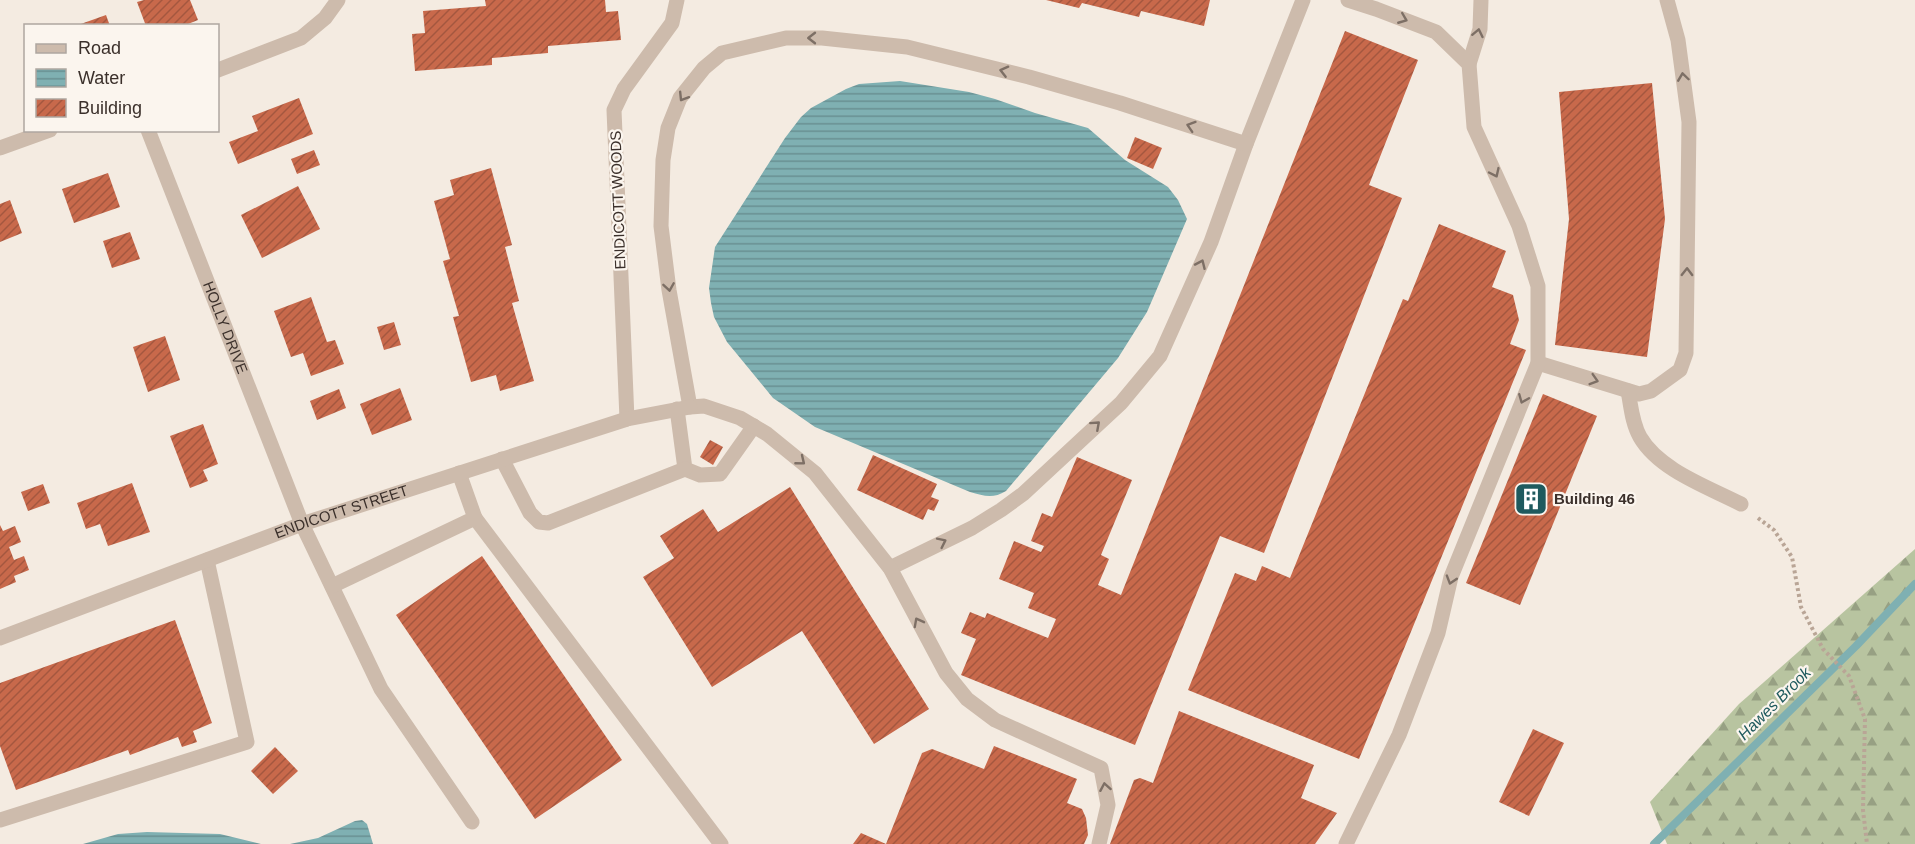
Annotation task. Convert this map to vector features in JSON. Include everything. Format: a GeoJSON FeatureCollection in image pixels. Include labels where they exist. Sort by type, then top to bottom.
{"type":"FeatureCollection","features":[{"type":"Feature","properties":{"kind":"street"},"geometry":{"type":"LineString","coordinates":[[219,70],[301,38],[325,18],[338,0]]}},
{"type":"Feature","properties":{"kind":"street","name":"ENDICOTT WOODS"},"geometry":{"type":"LineString","coordinates":[[627,419],[614,110],[624,89],[672,23],[677,0]]}},
{"type":"Feature","properties":{"kind":"street"},"geometry":{"type":"LineString","coordinates":[[890,568],[972,528],[1023,494],[1121,403],[1160,356],[1211,242],[1246,144],[1303,0]]}},
{"type":"Feature","properties":{"kind":"street"},"geometry":{"type":"LineString","coordinates":[[1348,0],[1377,4],[1436,32],[1469,64]]}},
{"type":"Feature","properties":{"kind":"street"},"geometry":{"type":"LineString","coordinates":[[1346,844],[1399,735],[1438,633],[1452,577],[1538,363],[1538,286],[1520,226],[1474,127],[1469,64],[1480,29],[1481,0]]}},
{"type":"Feature","properties":{"kind":"street"},"geometry":{"type":"LineString","coordinates":[[1538,363],[1639,394],[1651,391],[1680,370],[1686,353],[1689,122],[1678,40],[1667,0]]}},
{"type":"Feature","properties":{"kind":"street"},"geometry":{"type":"LineString","coordinates":[[685,469],[683,408],[660,226],[663,160],[668,128],[680,99],[704,68],[722,54],[786,38],[822,38],[907,47],[1051,84],[1246,144]]}},
{"type":"Feature","properties":{"kind":"street"},"geometry":{"type":"LineString","coordinates":[[1,144],[43,132]]}},
{"type":"Feature","properties":{"kind":"street","name":"HOLLY DRIVE"},"geometry":{"type":"LineString","coordinates":[[149,132],[302,524],[381,689],[472,822]]}},
{"type":"Feature","properties":{"kind":"street"},"geometry":{"type":"LineString","coordinates":[[1628,391],[1633,419],[1640,437],[1662,463],[1741,504]]}},
{"type":"Feature","properties":{"kind":"street","name":"ENDICOTT STREET"},"geometry":{"type":"LineString","coordinates":[[0,638],[302,524],[627,419],[704,406],[740,418],[768,434],[815,473],[890,568],[946,673],[967,699],[995,720],[1101,768],[1108,805],[1099,844]]}},
{"type":"Feature","properties":{"kind":"street"},"geometry":{"type":"LineString","coordinates":[[502,459],[530,513],[539,522],[548,523],[685,469],[700,475],[720,474],[754,426]]}},
{"type":"Feature","properties":{"kind":"street"},"geometry":{"type":"LineString","coordinates":[[459,473],[476,518],[721,844]]}},
{"type":"Feature","properties":{"kind":"street"},"geometry":{"type":"LineString","coordinates":[[332,586],[476,518]]}},
{"type":"Feature","properties":{"kind":"street"},"geometry":{"type":"LineString","coordinates":[[0,820],[247,742],[207,560]]}},
{"type":"Feature","properties":{"kind":"path"},"geometry":{"type":"LineString","coordinates":[[1741,504],[1774,530],[1792,557],[1801,607],[1823,648],[1849,676],[1865,718],[1863,810],[1867,844]]}},
{"type":"Feature","properties":{"kind":"green space"},"geometry":{"type":"Polygon","coordinates":[[[1915,549],[1915,844],[1667,844],[1650,802],[1739,704],[1915,549]]]}},
{"type":"Feature","properties":{"kind":"water"},"geometry":{"type":"Polygon","coordinates":[[[900,81],[969,92],[1088,128],[1125,160],[1168,187],[1178,200],[1187,219],[1147,312],[1118,358],[1006,491],[993,496],[970,492],[815,427],[773,398],[727,342],[714,317],[709,288],[715,247],[801,117],[811,108],[859,84],[900,81]]]}},
{"type":"Feature","properties":{"kind":"water"},"geometry":{"type":"Polygon","coordinates":[[[362,820],[367,824],[373,844],[290,844],[318,838],[362,820]]]}},
{"type":"Feature","properties":{"kind":"water"},"geometry":{"type":"Polygon","coordinates":[[[147,832],[220,834],[261,844],[83,844],[118,834],[147,832]]]}},
{"type":"Feature","properties":{"kind":"building"},"geometry":{"type":"Polygon","coordinates":[[[190,0],[198,20],[188,24],[145,24],[137,2],[190,0]]]}},
{"type":"Feature","properties":{"kind":"building"},"geometry":{"type":"Polygon","coordinates":[[[485,0],[605,0],[606,12],[618,11],[621,40],[548,46],[548,53],[492,58],[492,65],[415,71],[412,34],[425,33],[423,11],[486,6],[485,0]]]}},
{"type":"Feature","properties":{"kind":"building"},"geometry":{"type":"Polygon","coordinates":[[[1046,0],[1210,0],[1204,26],[1141,11],[1139,17],[1082,3],[1079,8],[1046,0]]]}},
{"type":"Feature","properties":{"kind":"building"},"geometry":{"type":"Polygon","coordinates":[[[106,15],[109,24],[81,24],[106,15]]]}},
{"type":"Feature","properties":{"kind":"building"},"geometry":{"type":"Polygon","coordinates":[[[1345,31],[1418,60],[1369,185],[1402,198],[1264,553],[1220,536],[1135,745],[961,675],[976,639],[961,633],[970,612],[985,618],[987,613],[1048,638],[1056,619],[1028,608],[1034,593],[999,579],[1014,541],[1041,552],[1044,546],[1031,541],[1042,513],[1052,517],[1077,457],[1132,480],[1101,555],[1109,559],[1098,585],[1121,595],[1345,31]]]}},
{"type":"Feature","properties":{"kind":"building"},"geometry":{"type":"Polygon","coordinates":[[[1652,83],[1665,219],[1647,357],[1555,345],[1569,219],[1559,92],[1652,83]]]}},
{"type":"Feature","properties":{"kind":"building"},"geometry":{"type":"Polygon","coordinates":[[[299,98],[313,134],[238,164],[229,142],[258,131],[252,116],[299,98]]]}},
{"type":"Feature","properties":{"kind":"building"},"geometry":{"type":"Polygon","coordinates":[[[1135,137],[1162,148],[1153,169],[1127,158],[1135,137]]]}},
{"type":"Feature","properties":{"kind":"building"},"geometry":{"type":"Polygon","coordinates":[[[314,150],[320,165],[297,174],[291,159],[314,150]]]}},
{"type":"Feature","properties":{"kind":"building"},"geometry":{"type":"Polygon","coordinates":[[[491,168],[512,245],[505,247],[519,301],[512,303],[534,381],[500,391],[496,375],[471,382],[453,317],[459,316],[443,261],[450,259],[434,201],[454,195],[450,180],[491,168]]]}},
{"type":"Feature","properties":{"kind":"building"},"geometry":{"type":"Polygon","coordinates":[[[108,173],[120,207],[74,223],[62,189],[108,173]]]}},
{"type":"Feature","properties":{"kind":"building"},"geometry":{"type":"Polygon","coordinates":[[[298,186],[320,229],[262,258],[241,215],[298,186]]]}},
{"type":"Feature","properties":{"kind":"building"},"geometry":{"type":"Polygon","coordinates":[[[10,200],[22,233],[0,242],[0,204],[10,200]]]}},
{"type":"Feature","properties":{"kind":"building"},"geometry":{"type":"Polygon","coordinates":[[[1439,224],[1506,251],[1492,287],[1513,295],[1519,320],[1510,344],[1526,350],[1359,759],[1188,690],[1235,573],[1256,581],[1262,566],[1290,578],[1403,299],[1408,301],[1439,224]]]}},
{"type":"Feature","properties":{"kind":"building"},"geometry":{"type":"Polygon","coordinates":[[[130,232],[140,259],[112,268],[103,241],[130,232]]]}},
{"type":"Feature","properties":{"kind":"building"},"geometry":{"type":"Polygon","coordinates":[[[311,297],[327,342],[335,340],[344,364],[311,376],[303,353],[291,357],[274,311],[311,297]]]}},
{"type":"Feature","properties":{"kind":"building"},"geometry":{"type":"Polygon","coordinates":[[[394,322],[401,345],[384,350],[377,327],[394,322]]]}},
{"type":"Feature","properties":{"kind":"building"},"geometry":{"type":"Polygon","coordinates":[[[165,336],[180,380],[148,392],[133,347],[165,336]]]}},
{"type":"Feature","properties":{"kind":"building"},"geometry":{"type":"Polygon","coordinates":[[[400,388],[412,420],[372,435],[360,404],[400,388]]]}},
{"type":"Feature","properties":{"kind":"building"},"geometry":{"type":"Polygon","coordinates":[[[339,389],[346,408],[317,420],[310,401],[339,389]]]}},
{"type":"Feature","properties":{"kind":"building","name":"Building 46"},"geometry":{"type":"Polygon","coordinates":[[[1543,394],[1597,416],[1520,605],[1466,583],[1543,394]]]}},
{"type":"Feature","properties":{"kind":"building"},"geometry":{"type":"Polygon","coordinates":[[[203,424],[218,464],[203,470],[208,481],[190,488],[170,436],[203,424]]]}},
{"type":"Feature","properties":{"kind":"building"},"geometry":{"type":"Polygon","coordinates":[[[710,440],[723,447],[713,465],[700,457],[710,440]]]}},
{"type":"Feature","properties":{"kind":"building"},"geometry":{"type":"Polygon","coordinates":[[[873,455],[937,484],[931,497],[939,500],[934,511],[928,509],[923,520],[857,490],[873,455]]]}},
{"type":"Feature","properties":{"kind":"building"},"geometry":{"type":"Polygon","coordinates":[[[132,483],[150,532],[108,546],[100,524],[86,529],[77,503],[132,483]]]}},
{"type":"Feature","properties":{"kind":"building"},"geometry":{"type":"Polygon","coordinates":[[[43,484],[50,503],[28,511],[21,492],[43,484]]]}},
{"type":"Feature","properties":{"kind":"building"},"geometry":{"type":"Polygon","coordinates":[[[790,487],[929,709],[874,744],[802,631],[712,687],[643,577],[674,558],[660,536],[703,509],[718,532],[790,487]]]}},
{"type":"Feature","properties":{"kind":"building"},"geometry":{"type":"Polygon","coordinates":[[[0,525],[3,531],[15,526],[21,542],[9,547],[14,560],[24,556],[29,570],[14,576],[16,582],[0,589],[0,525]]]}},
{"type":"Feature","properties":{"kind":"building"},"geometry":{"type":"Polygon","coordinates":[[[482,556],[622,760],[535,819],[396,615],[482,556]]]}},
{"type":"Feature","properties":{"kind":"building"},"geometry":{"type":"Polygon","coordinates":[[[175,620],[212,723],[193,731],[197,742],[182,747],[178,737],[130,755],[128,750],[16,790],[0,746],[0,683],[175,620]]]}},
{"type":"Feature","properties":{"kind":"building"},"geometry":{"type":"Polygon","coordinates":[[[1179,711],[1314,765],[1301,798],[1337,813],[1315,844],[1110,844],[1134,780],[1140,778],[1153,783],[1179,711]]]}},
{"type":"Feature","properties":{"kind":"building"},"geometry":{"type":"Polygon","coordinates":[[[1533,729],[1564,743],[1529,816],[1499,802],[1533,729]]]}},
{"type":"Feature","properties":{"kind":"building"},"geometry":{"type":"Polygon","coordinates":[[[994,746],[1077,779],[1067,803],[1082,809],[1086,818],[1088,835],[1084,844],[886,844],[922,753],[932,749],[984,769],[994,746]]]}},
{"type":"Feature","properties":{"kind":"building"},"geometry":{"type":"Polygon","coordinates":[[[275,747],[298,771],[273,794],[251,771],[275,747]]]}},
{"type":"Feature","properties":{"kind":"building"},"geometry":{"type":"Polygon","coordinates":[[[861,833],[886,844],[853,844],[861,833]]]}},
{"type":"Feature","properties":{"kind":"waterway","name":"Hawes Brook"},"geometry":{"type":"LineString","coordinates":[[1654,844],[1856,646],[1915,584]]}},
{"type":"Feature","properties":{"kind":"place","name":"Building 46"},"geometry":{"type":"Point","coordinates":[1531,499]}}]}
